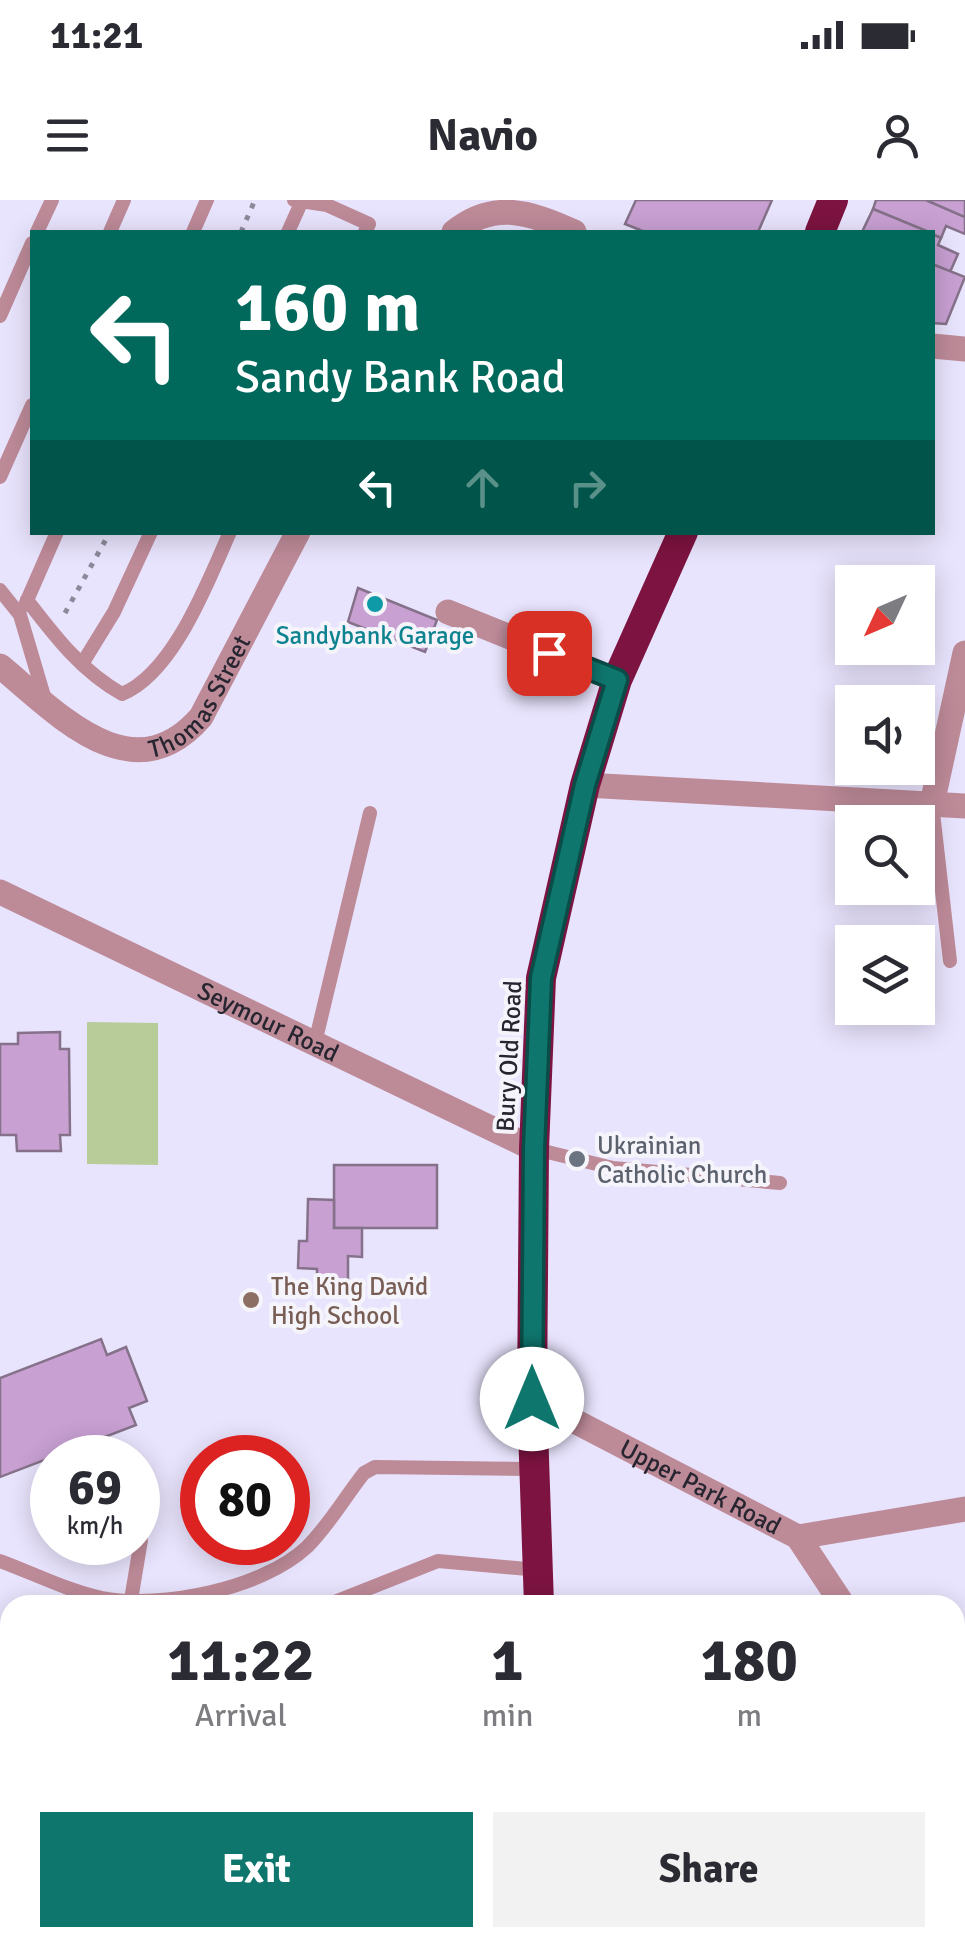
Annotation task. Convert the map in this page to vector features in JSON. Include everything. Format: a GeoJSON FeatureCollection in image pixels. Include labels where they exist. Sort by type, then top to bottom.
{"type":"FeatureCollection","features":[{"type":"Feature","properties":{"kind":"highway"},"geometry":{"type":"LineString","coordinates":[[821,230],[833,200]]}},
{"type":"Feature","properties":{"kind":"highway","name":"Bury Old Road"},"geometry":{"type":"LineString","coordinates":[[539,1595],[532,1399],[534,1149],[541,978],[585,785],[617,680],[682,535]]}},
{"type":"Feature","properties":{"kind":"street"},"geometry":{"type":"LineString","coordinates":[[457,230],[482,211],[514,205],[570,230]]}},
{"type":"Feature","properties":{"kind":"street"},"geometry":{"type":"LineString","coordinates":[[935,346],[965,349]]}},
{"type":"Feature","properties":{"kind":"street","name":"Thomas Street"},"geometry":{"type":"LineString","coordinates":[[0,666],[90,737],[120,749],[152,748],[180,737],[201,717],[296,535]]}},
{"type":"Feature","properties":{"kind":"street"},"geometry":{"type":"LineString","coordinates":[[448,612],[617,680]]}},
{"type":"Feature","properties":{"kind":"street"},"geometry":{"type":"LineString","coordinates":[[932,804],[965,653]]}},
{"type":"Feature","properties":{"kind":"street"},"geometry":{"type":"LineString","coordinates":[[585,785],[965,806]]}},
{"type":"Feature","properties":{"kind":"street","name":"Seymour Road"},"geometry":{"type":"LineString","coordinates":[[0,892],[534,1149]]}},
{"type":"Feature","properties":{"kind":"street","name":"Upper Park Road"},"geometry":{"type":"LineString","coordinates":[[532,1399],[798,1537],[836,1595]]}},
{"type":"Feature","properties":{"kind":"street"},"geometry":{"type":"LineString","coordinates":[[798,1537],[965,1509]]}},
{"type":"Feature","properties":{"kind":"lane"},"geometry":{"type":"LineString","coordinates":[[38,230],[52,200]]}},
{"type":"Feature","properties":{"kind":"lane"},"geometry":{"type":"LineString","coordinates":[[111,230],[124,200]]}},
{"type":"Feature","properties":{"kind":"lane"},"geometry":{"type":"LineString","coordinates":[[193,230],[207,200]]}},
{"type":"Feature","properties":{"kind":"lane"},"geometry":{"type":"LineString","coordinates":[[289,230],[298,202],[327,205],[369,224],[366,230]]}},
{"type":"Feature","properties":{"kind":"lane"},"geometry":{"type":"LineString","coordinates":[[0,316],[30,248]]}},
{"type":"Feature","properties":{"kind":"lane"},"geometry":{"type":"LineString","coordinates":[[0,477],[30,410]]}},
{"type":"Feature","properties":{"kind":"lane"},"geometry":{"type":"LineString","coordinates":[[20,615],[57,535]]}},
{"type":"Feature","properties":{"kind":"lane"},"geometry":{"type":"LineString","coordinates":[[82,664],[114,612],[149,535]]}},
{"type":"Feature","properties":{"kind":"lane"},"geometry":{"type":"LineString","coordinates":[[27,600],[69,653],[122,694],[140,687],[158,668],[202,595],[229,535]]}},
{"type":"Feature","properties":{"kind":"lane"},"geometry":{"type":"LineString","coordinates":[[0,590],[20,615],[47,705]]}},
{"type":"Feature","properties":{"kind":"lane"},"geometry":{"type":"LineString","coordinates":[[932,804],[950,961]]}},
{"type":"Feature","properties":{"kind":"lane"},"geometry":{"type":"LineString","coordinates":[[314,1043],[370,813]]}},
{"type":"Feature","properties":{"kind":"lane"},"geometry":{"type":"LineString","coordinates":[[534,1149],[613,1168],[780,1183]]}},
{"type":"Feature","properties":{"kind":"lane"},"geometry":{"type":"LineString","coordinates":[[191,1595],[220,1590],[290,1560],[307,1546],[364,1473],[375,1466],[535,1469]]}},
{"type":"Feature","properties":{"kind":"lane"},"geometry":{"type":"LineString","coordinates":[[0,1561],[92,1595]]}},
{"type":"Feature","properties":{"kind":"lane"},"geometry":{"type":"LineString","coordinates":[[353,1595],[438,1562],[538,1570]]}},
{"type":"Feature","properties":{"kind":"lane"},"geometry":{"type":"LineString","coordinates":[[133,1595],[137,1565]]}},
{"type":"Feature","properties":{"kind":"path"},"geometry":{"type":"LineString","coordinates":[[242,230],[256,200]]}},
{"type":"Feature","properties":{"kind":"path"},"geometry":{"type":"LineString","coordinates":[[64,616],[108,535]]}},
{"type":"Feature","properties":{"kind":"green space"},"geometry":{"type":"Polygon","coordinates":[[[87,1022],[158,1023],[158,1165],[87,1164],[87,1022]]]}},
{"type":"Feature","properties":{"kind":"building"},"geometry":{"type":"Polygon","coordinates":[[[636,200],[772,200],[759,230],[640,230],[625,224],[636,200]]]}},
{"type":"Feature","properties":{"kind":"building"},"geometry":{"type":"Polygon","coordinates":[[[876,200],[926,200],[965,217],[965,234],[946,226],[941,238],[935,235],[935,230],[922,230],[873,209],[876,200]]]}},
{"type":"Feature","properties":{"kind":"building"},"geometry":{"type":"Polygon","coordinates":[[[926,200],[965,200],[965,217],[926,200]]]}},
{"type":"Feature","properties":{"kind":"building"},"geometry":{"type":"Polygon","coordinates":[[[873,209],[924,230],[863,230],[873,209]]]}},
{"type":"Feature","properties":{"kind":"building"},"geometry":{"type":"Polygon","coordinates":[[[935,235],[941,238],[938,245],[958,254],[950,272],[935,265],[935,235]]]}},
{"type":"Feature","properties":{"kind":"building"},"geometry":{"type":"Polygon","coordinates":[[[935,265],[965,277],[946,324],[935,323],[935,265]]]}},
{"type":"Feature","properties":{"kind":"building","name":"Sandybank Garage"},"geometry":{"type":"Polygon","coordinates":[[[358,588],[437,620],[425,652],[348,622],[358,588]]]}},
{"type":"Feature","properties":{"kind":"building"},"geometry":{"type":"Polygon","coordinates":[[[60,1032],[60,1049],[69,1049],[70,1135],[60,1135],[61,1151],[17,1151],[16,1135],[0,1135],[0,1044],[18,1044],[18,1033],[60,1032]]]}},
{"type":"Feature","properties":{"kind":"building"},"geometry":{"type":"Polygon","coordinates":[[[334,1165],[437,1165],[437,1228],[334,1228],[334,1165]]]}},
{"type":"Feature","properties":{"kind":"building"},"geometry":{"type":"Polygon","coordinates":[[[308,1199],[334,1200],[334,1228],[362,1228],[362,1257],[348,1256],[348,1295],[317,1295],[317,1269],[298,1268],[299,1241],[307,1241],[308,1199]]]}},
{"type":"Feature","properties":{"kind":"building"},"geometry":{"type":"Polygon","coordinates":[[[101,1339],[107,1355],[126,1347],[147,1401],[129,1408],[136,1425],[110,1435],[30,1435],[30,1466],[0,1477],[0,1378],[101,1339]]]}},
{"type":"Feature","properties":{"kind":"place","name":"Sandybank Garage"},"geometry":{"type":"Point","coordinates":[375,604]}},
{"type":"Feature","properties":{"kind":"place","name":"Ukrainian Catholic Church"},"geometry":{"type":"Point","coordinates":[577,1159]}},
{"type":"Feature","properties":{"kind":"place","name":"The King David High School"},"geometry":{"type":"Point","coordinates":[251,1300]}},
{"type":"Feature","properties":{"kind":"route"},"geometry":{"type":"LineString","coordinates":[[532,1399],[534,1149],[541,978],[585,785],[617,680],[549,653]]}}]}
